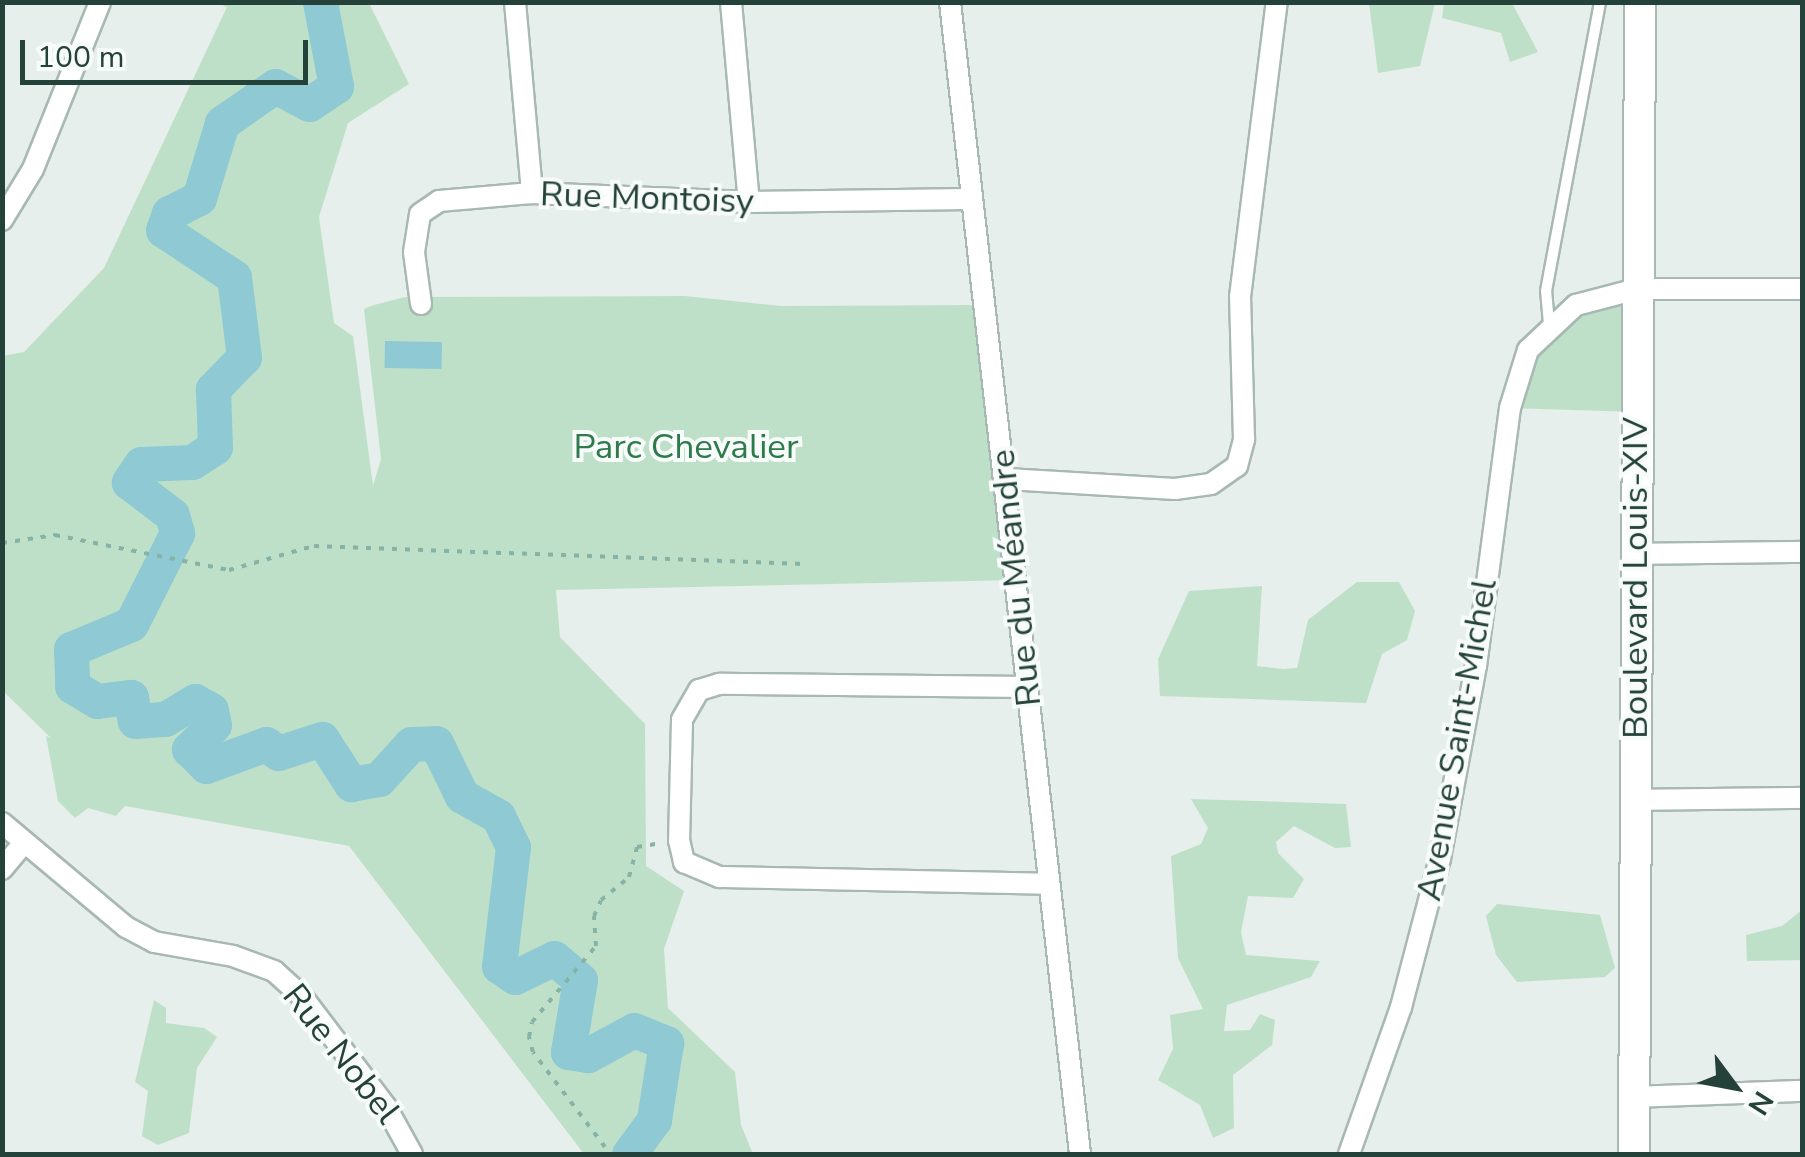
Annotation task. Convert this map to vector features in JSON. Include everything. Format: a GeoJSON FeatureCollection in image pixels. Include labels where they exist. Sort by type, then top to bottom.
{"type":"FeatureCollection","features":[{"type":"Feature","properties":{"kind":"main road","name":"Boulevard Louis-XIV"},"geometry":{"type":"LineString","coordinates":[[1634,1154],[1640,2]]}},
{"type":"Feature","properties":{"kind":"street"},"geometry":{"type":"LineString","coordinates":[[2,220],[33,169],[100,2]]}},
{"type":"Feature","properties":{"kind":"street"},"geometry":{"type":"LineString","coordinates":[[515,2],[532,193]]}},
{"type":"Feature","properties":{"kind":"street"},"geometry":{"type":"LineString","coordinates":[[731,2],[749,202]]}},
{"type":"Feature","properties":{"kind":"street","name":"Rue du Méandre"},"geometry":{"type":"LineString","coordinates":[[950,2],[969,199],[1008,479],[1080,1154]]}},
{"type":"Feature","properties":{"kind":"street"},"geometry":{"type":"LineString","coordinates":[[1008,479],[1175,490],[1210,484],[1237,466],[1244,438],[1240,297],[1277,2]]}},
{"type":"Feature","properties":{"kind":"street","name":"Rue Montoisy"},"geometry":{"type":"LineString","coordinates":[[421,304],[414,252],[420,214],[438,201],[532,193],[749,202],[969,199]]}},
{"type":"Feature","properties":{"kind":"street"},"geometry":{"type":"LineString","coordinates":[[1549,324],[1576,305],[1637,290],[1802,289]]}},
{"type":"Feature","properties":{"kind":"street","name":"Avenue Saint-Michel"},"geometry":{"type":"LineString","coordinates":[[1349,1154],[1401,1007],[1440,858],[1476,666],[1510,408],[1528,350],[1549,324]]}},
{"type":"Feature","properties":{"kind":"street"},"geometry":{"type":"LineString","coordinates":[[1635,554],[1802,552]]}},
{"type":"Feature","properties":{"kind":"street"},"geometry":{"type":"LineString","coordinates":[[1028,687],[718,684],[699,690],[681,730],[679,840],[684,862],[720,877],[1049,884]]}},
{"type":"Feature","properties":{"kind":"street"},"geometry":{"type":"LineString","coordinates":[[1635,800],[1802,798]]}},
{"type":"Feature","properties":{"kind":"street","name":"Rue Nobel"},"geometry":{"type":"LineString","coordinates":[[2,824],[126,927],[154,942],[274,972],[301,994],[386,1106],[412,1154]]}},
{"type":"Feature","properties":{"kind":"street"},"geometry":{"type":"LineString","coordinates":[[2,869],[24,843]]}},
{"type":"Feature","properties":{"kind":"street"},"geometry":{"type":"LineString","coordinates":[[1634,1097],[1802,1091]]}},
{"type":"Feature","properties":{"kind":"lane"},"geometry":{"type":"LineString","coordinates":[[1549,324],[1546,291],[1600,2]]}},
{"type":"Feature","properties":{"kind":"path"},"geometry":{"type":"LineString","coordinates":[[2,543],[56,535],[230,570],[314,546],[805,564]]}},
{"type":"Feature","properties":{"kind":"path"},"geometry":{"type":"LineString","coordinates":[[604,1147],[533,1052],[529,1037],[532,1022],[596,946],[594,916],[601,900],[629,877],[637,847]]}},
{"type":"Feature","properties":{"kind":"green space","name":"Parc Chevalier"},"geometry":{"type":"Polygon","coordinates":[[[217,3],[369,3],[409,84],[348,123],[319,217],[334,323],[353,336],[373,486],[381,459],[364,309],[374,305],[405,297],[685,296],[781,306],[984,305],[1017,580],[556,590],[560,637],[645,724],[646,866],[684,891],[664,949],[668,1008],[735,1072],[741,1125],[753,1154],[584,1154],[349,846],[125,806],[116,816],[88,808],[75,818],[58,801],[46,736],[51,738],[3,691],[2,356],[24,352],[104,268],[227,7],[217,3]]]}},
{"type":"Feature","properties":{"kind":"green space"},"geometry":{"type":"Polygon","coordinates":[[[1369,3],[1435,3],[1420,66],[1378,73],[1369,3]]]}},
{"type":"Feature","properties":{"kind":"green space"},"geometry":{"type":"Polygon","coordinates":[[[1444,3],[1512,3],[1538,52],[1510,62],[1501,33],[1442,18],[1444,3]]]}},
{"type":"Feature","properties":{"kind":"green space"},"geometry":{"type":"Polygon","coordinates":[[[1637,289],[1636,412],[1511,408],[1549,324],[1637,289]]]}},
{"type":"Feature","properties":{"kind":"green space"},"geometry":{"type":"Polygon","coordinates":[[[1357,582],[1399,582],[1415,611],[1407,640],[1382,654],[1366,703],[1160,696],[1158,659],[1189,591],[1262,586],[1257,666],[1283,669],[1297,668],[1308,620],[1357,582]]]}},
{"type":"Feature","properties":{"kind":"green space"},"geometry":{"type":"Polygon","coordinates":[[[1191,799],[1346,804],[1351,847],[1335,848],[1294,826],[1276,842],[1278,853],[1304,879],[1293,898],[1248,896],[1241,932],[1246,955],[1320,961],[1311,977],[1227,1005],[1224,1031],[1250,1030],[1260,1014],[1275,1020],[1272,1045],[1233,1075],[1234,1128],[1213,1138],[1200,1105],[1158,1080],[1173,1049],[1170,1015],[1203,1009],[1178,958],[1171,856],[1201,844],[1208,828],[1191,799]]]}},
{"type":"Feature","properties":{"kind":"green space"},"geometry":{"type":"Polygon","coordinates":[[[1497,904],[1600,915],[1615,968],[1605,977],[1517,982],[1496,955],[1486,916],[1497,904]]]}},
{"type":"Feature","properties":{"kind":"green space"},"geometry":{"type":"Polygon","coordinates":[[[1802,910],[1802,960],[1747,961],[1746,935],[1782,926],[1802,910]]]}},
{"type":"Feature","properties":{"kind":"green space"},"geometry":{"type":"Polygon","coordinates":[[[154,1000],[166,1008],[166,1023],[204,1028],[217,1037],[197,1068],[189,1133],[158,1145],[142,1136],[148,1091],[135,1082],[154,1000]]]}},
{"type":"Feature","properties":{"kind":"water"},"geometry":{"type":"Polygon","coordinates":[[[385,341],[442,342],[442,369],[385,368],[385,341]]]}},
{"type":"Feature","properties":{"kind":"waterway"},"geometry":{"type":"LineString","coordinates":[[320,2],[336,86],[309,104],[275,86],[222,123],[199,198],[169,213],[163,230],[234,277],[244,357],[213,389],[215,447],[192,462],[141,464],[129,482],[172,515],[177,533],[131,624],[71,649],[72,686],[97,701],[131,697],[135,721],[165,719],[195,701],[211,710],[214,725],[189,749],[206,766],[266,744],[278,753],[322,739],[351,784],[379,779],[411,744],[436,743],[462,796],[498,816],[513,847],[499,966],[515,977],[554,958],[580,980],[568,1052],[588,1055],[634,1030],[666,1043],[654,1120],[629,1154]]}}]}
